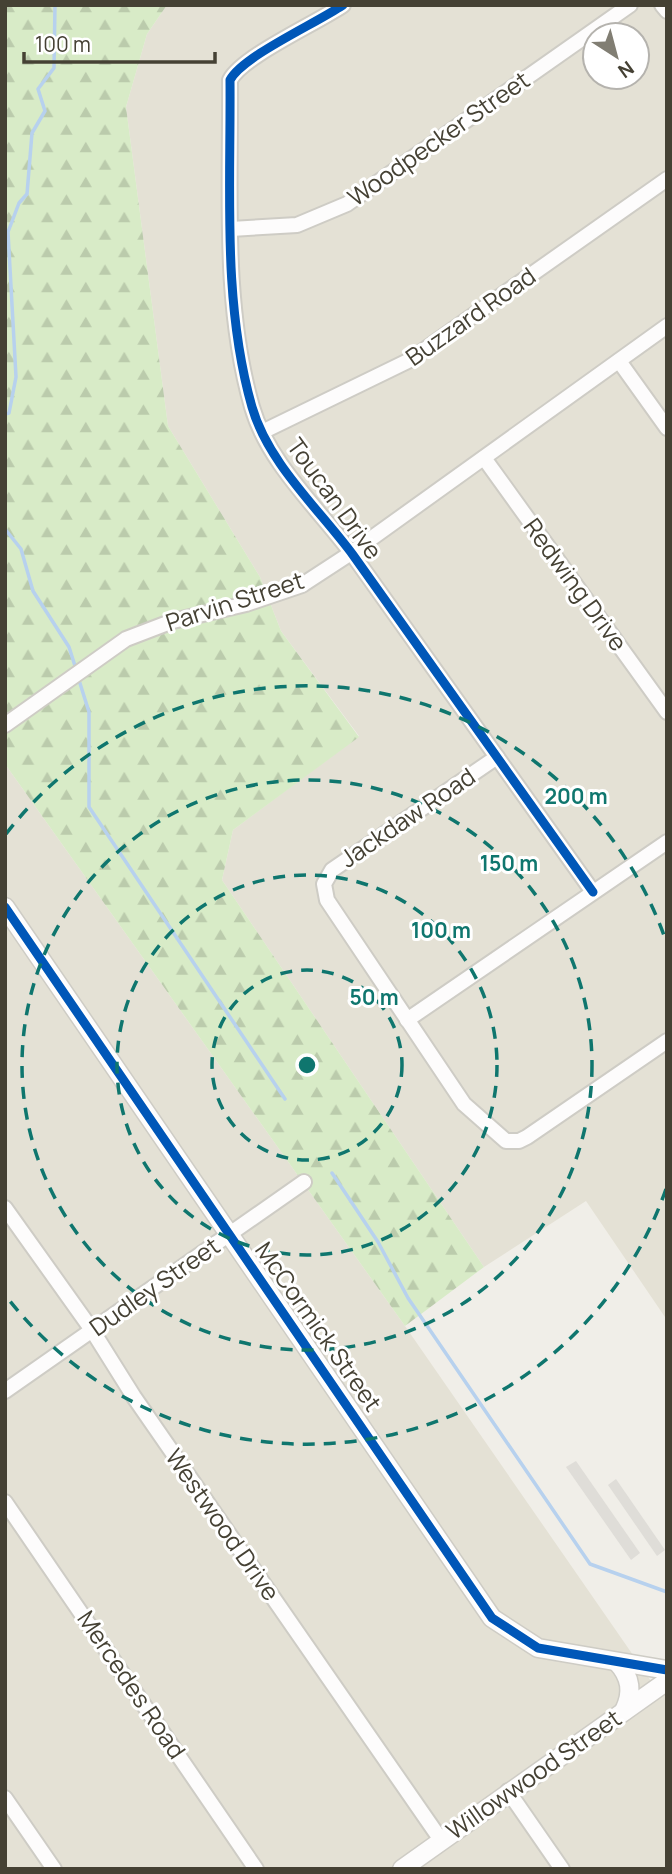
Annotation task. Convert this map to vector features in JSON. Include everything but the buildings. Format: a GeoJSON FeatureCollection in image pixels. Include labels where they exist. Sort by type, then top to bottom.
{"type":"FeatureCollection","features":[{"type":"Feature","properties":{"kind":"street","name":"Toucan Drive"},"geometry":{"type":"LineString","coordinates":[[343,5],[240,66],[230,80],[234,310],[243,369],[262,432],[281,463],[351,553],[593,892]]}},
{"type":"Feature","properties":{"kind":"street","name":"Woodpecker Street"},"geometry":{"type":"LineString","coordinates":[[231,229],[297,225],[347,204],[630,5]]}},
{"type":"Feature","properties":{"kind":"street"},"geometry":{"type":"LineString","coordinates":[[663,5],[667,11]]}},
{"type":"Feature","properties":{"kind":"street","name":"Buzzard Road"},"geometry":{"type":"LineString","coordinates":[[262,432],[410,360],[667,179]]}},
{"type":"Feature","properties":{"kind":"street","name":"Parvin Street"},"geometry":{"type":"LineString","coordinates":[[5,724],[126,639],[173,621],[246,604],[302,585],[351,553],[667,327]]}},
{"type":"Feature","properties":{"kind":"street"},"geometry":{"type":"LineString","coordinates":[[619,361],[667,428]]}},
{"type":"Feature","properties":{"kind":"street","name":"Redwing Drive"},"geometry":{"type":"LineString","coordinates":[[484,458],[667,712]]}},
{"type":"Feature","properties":{"kind":"street","name":"Jackdaw Road"},"geometry":{"type":"LineString","coordinates":[[407,1020],[327,900],[324,884],[331,870],[497,757]]}},
{"type":"Feature","properties":{"kind":"street"},"geometry":{"type":"LineString","coordinates":[[667,842],[407,1020],[464,1104],[499,1138],[512,1142],[527,1137],[667,1041]]}},
{"type":"Feature","properties":{"kind":"street","name":"McCormick Street"},"geometry":{"type":"LineString","coordinates":[[5,907],[492,1618],[538,1648],[667,1670]]}},
{"type":"Feature","properties":{"kind":"street","name":"Dudley Street"},"geometry":{"type":"LineString","coordinates":[[5,1391],[304,1182]]}},
{"type":"Feature","properties":{"kind":"street","name":"Westwood Drive"},"geometry":{"type":"LineString","coordinates":[[5,1208],[92,1330],[134,1397],[441,1840]]}},
{"type":"Feature","properties":{"kind":"street","name":"Mercedes Road"},"geometry":{"type":"LineString","coordinates":[[5,1502],[256,1869]]}},
{"type":"Feature","properties":{"kind":"street"},"geometry":{"type":"LineString","coordinates":[[617,1662],[626,1673],[630,1687],[624,1711]]}},
{"type":"Feature","properties":{"kind":"street","name":"Willowwood Street"},"geometry":{"type":"LineString","coordinates":[[402,1869],[508,1791],[667,1681]]}},
{"type":"Feature","properties":{"kind":"street"},"geometry":{"type":"LineString","coordinates":[[508,1791],[562,1869]]}},
{"type":"Feature","properties":{"kind":"street"},"geometry":{"type":"LineString","coordinates":[[5,1798],[54,1869]]}},
{"type":"Feature","properties":{"kind":"shaded area"},"geometry":{"type":"Polygon","coordinates":[[[167,5],[667,5],[667,1320],[586,1201],[484,1267],[222,880],[233,830],[359,736],[281,631],[260,577],[168,426],[126,107],[147,34],[167,5]]]}},
{"type":"Feature","properties":{"kind":"shaded area"},"geometry":{"type":"Polygon","coordinates":[[[5,764],[405,1326],[651,1681],[667,1671],[667,1869],[5,1869],[5,764]]]}},
{"type":"Feature","properties":{"kind":"shaded area"},"geometry":{"type":"Polygon","coordinates":[[[576,1461],[640,1553],[631,1560],[566,1467],[576,1461]]]}},
{"type":"Feature","properties":{"kind":"shaded area"},"geometry":{"type":"Polygon","coordinates":[[[616,1479],[665,1550],[657,1556],[608,1485],[616,1479]]]}},
{"type":"Feature","properties":{"kind":"green space"},"geometry":{"type":"Polygon","coordinates":[[[5,5],[167,5],[147,34],[126,107],[168,426],[260,577],[281,631],[359,737],[233,830],[222,880],[484,1267],[405,1326],[5,764],[5,5]]]}},
{"type":"Feature","properties":{"kind":"waterway"},"geometry":{"type":"LineString","coordinates":[[5,414],[9,413],[16,377],[8,232],[19,203],[27,194],[32,133],[45,111],[38,89],[54,68],[55,5]]}},
{"type":"Feature","properties":{"kind":"waterway"},"geometry":{"type":"LineString","coordinates":[[5,529],[21,549],[33,591],[69,647],[76,669]]}},
{"type":"Feature","properties":{"kind":"waterway"},"geometry":{"type":"LineString","coordinates":[[78,677],[89,712],[89,807],[285,1099]]}},
{"type":"Feature","properties":{"kind":"waterway"},"geometry":{"type":"LineString","coordinates":[[332,1173],[378,1242],[408,1298],[590,1564],[667,1592]]}},
{"type":"Feature","properties":{"kind":"cycle path"},"geometry":{"type":"LineString","coordinates":[[343,5],[264,51],[237,71],[230,80],[229,203],[232,286],[242,367],[252,407],[260,428],[282,466],[353,555],[593,892]]}},
{"type":"Feature","properties":{"kind":"cycle path"},"geometry":{"type":"LineString","coordinates":[[5,907],[492,1618],[538,1648],[667,1670]]}}]}
